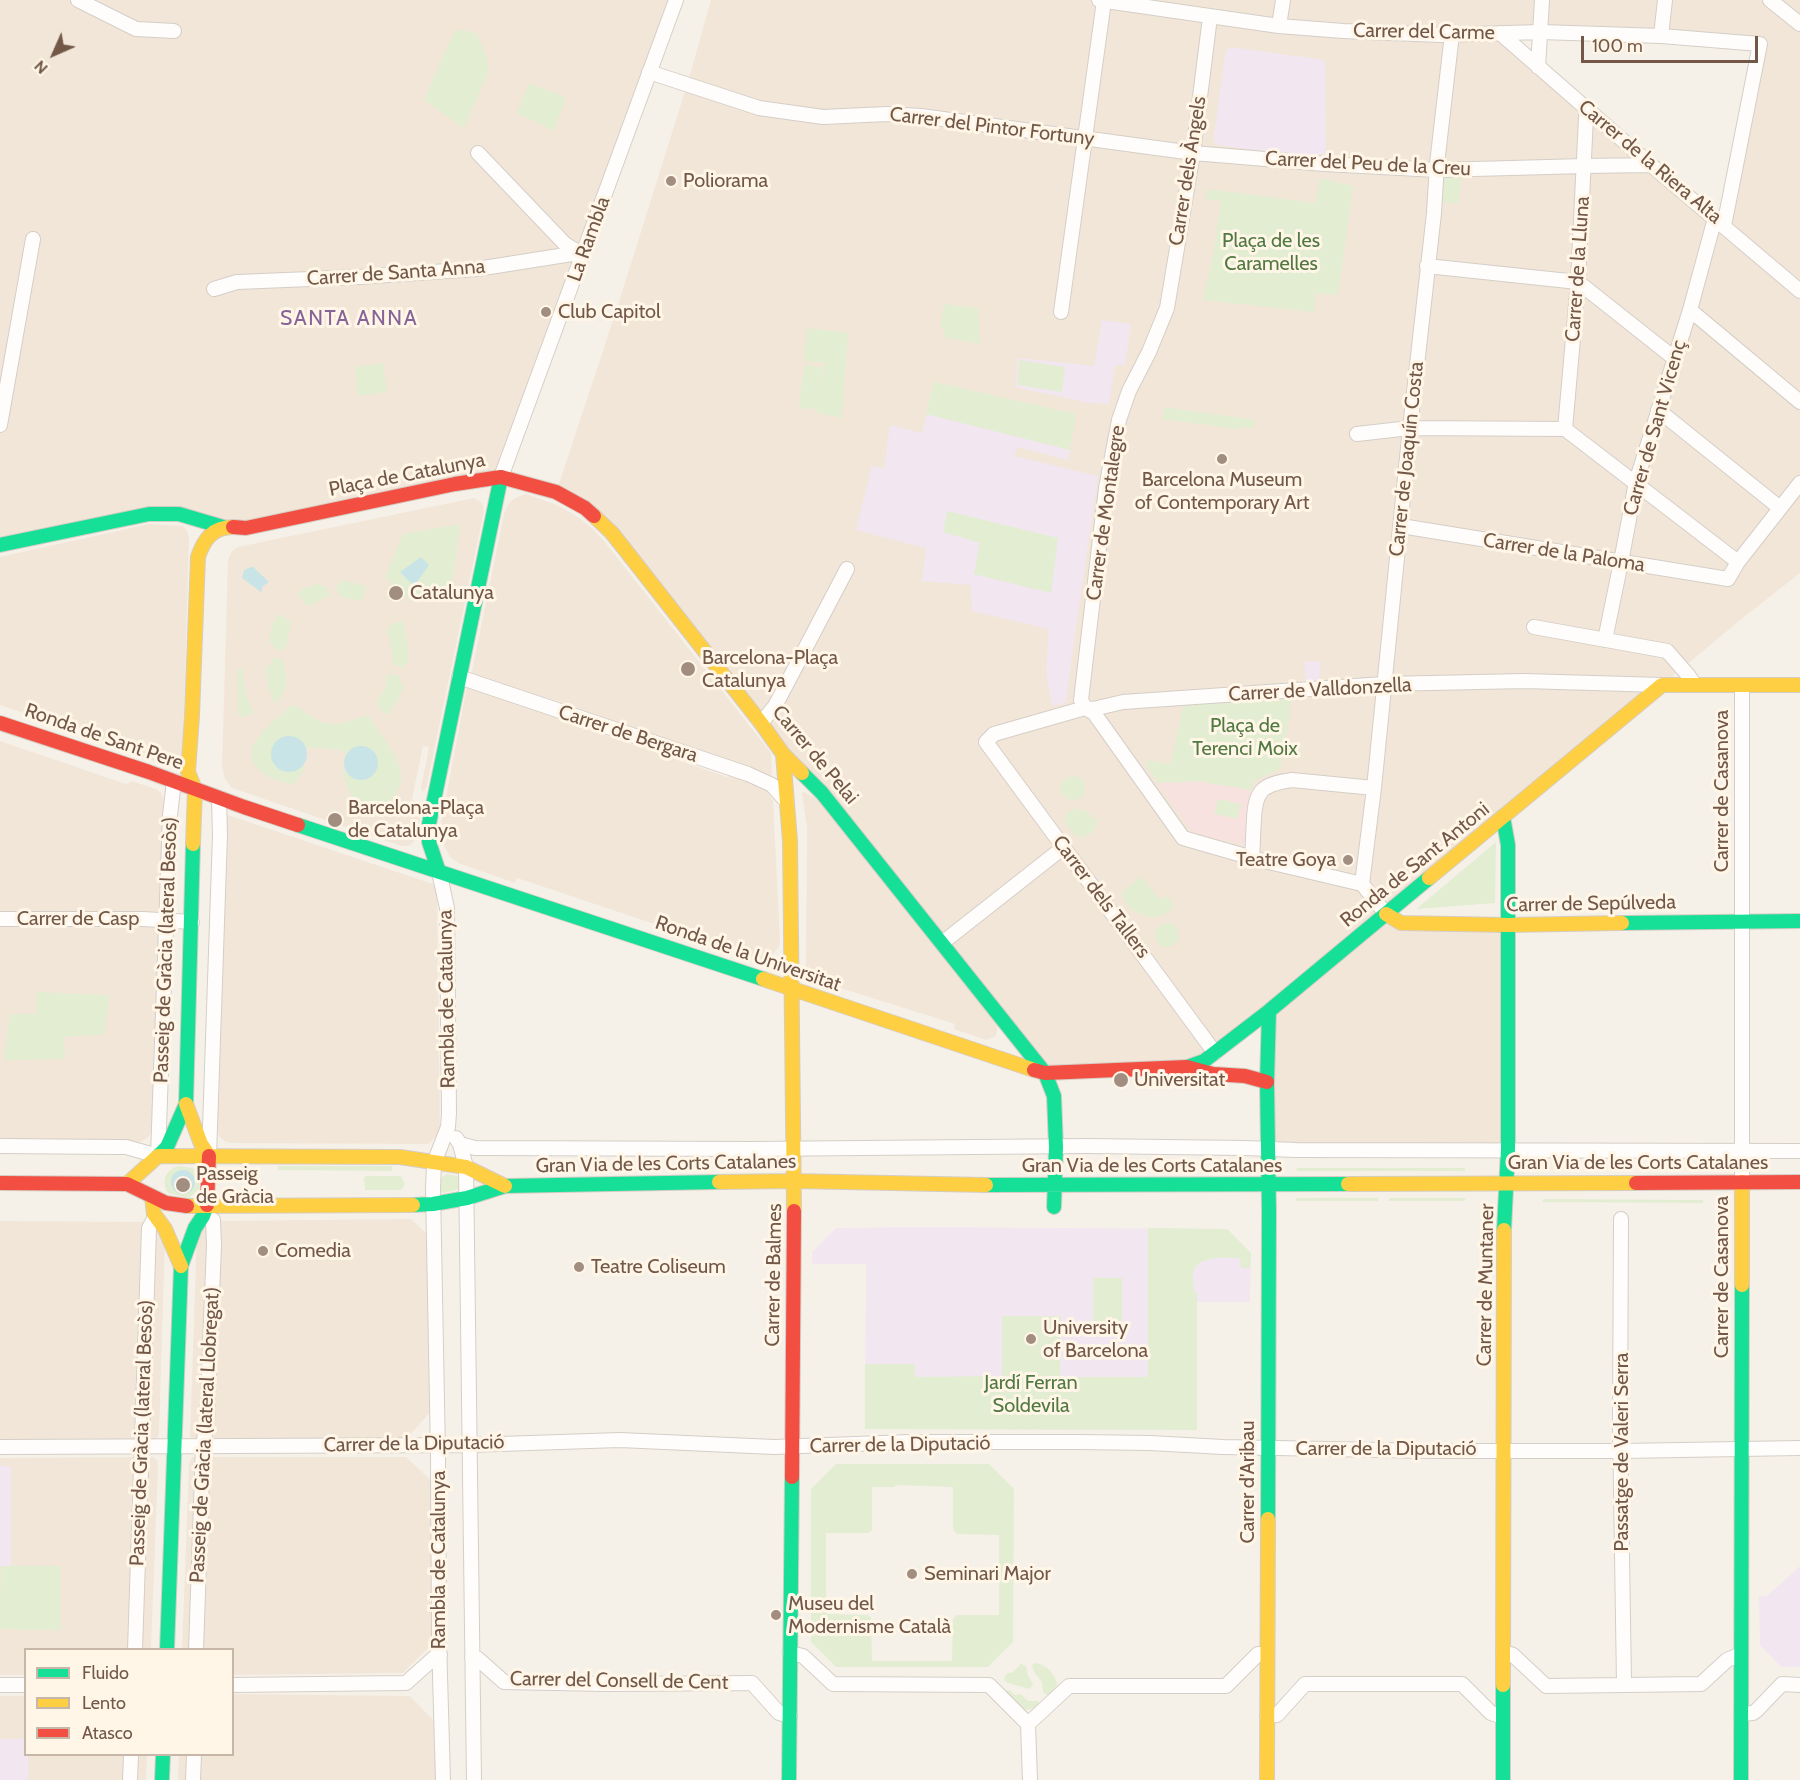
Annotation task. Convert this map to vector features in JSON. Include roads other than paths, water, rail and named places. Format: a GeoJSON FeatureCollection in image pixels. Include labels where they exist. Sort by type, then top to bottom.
{"type":"FeatureCollection","features":[{"type":"Feature","properties":{"kind":"main road","name":"Plaça de Catalunya"},"geometry":{"type":"LineString","coordinates":[[0,545],[168,512],[184,514],[224,527],[246,528],[455,484],[501,477],[428,834],[439,872]]}},
{"type":"Feature","properties":{"kind":"main road","name":"Carrer de Pelai"},"geometry":{"type":"LineString","coordinates":[[501,477],[556,492],[585,508],[618,539],[762,723],[783,754],[822,793],[1045,1073]]}},
{"type":"Feature","properties":{"kind":"main road"},"geometry":{"type":"LineString","coordinates":[[127,1184],[167,1147],[186,1104],[195,789],[188,772],[198,557],[201,545],[206,538],[224,527]]}},
{"type":"Feature","properties":{"kind":"main road"},"geometry":{"type":"LineString","coordinates":[[1662,685],[1800,685]]}},
{"type":"Feature","properties":{"kind":"main road","name":"Ronda de Sant Antoni"},"geometry":{"type":"LineString","coordinates":[[1187,1067],[1204,1061],[1269,1011],[1662,685]]}},
{"type":"Feature","properties":{"kind":"main road","name":"Ronda de Sant Pere"},"geometry":{"type":"LineString","coordinates":[[0,723],[195,789]]}},
{"type":"Feature","properties":{"kind":"main road","name":"Carrer de Balmes"},"geometry":{"type":"LineString","coordinates":[[783,754],[788,804],[792,988],[794,1148],[792,1447],[797,1654],[790,1716],[789,1780]]}},
{"type":"Feature","properties":{"kind":"main road"},"geometry":{"type":"LineString","coordinates":[[174,781],[188,772]]}},
{"type":"Feature","properties":{"kind":"main road"},"geometry":{"type":"LineString","coordinates":[[195,789],[439,872]]}},
{"type":"Feature","properties":{"kind":"main road","name":"Carrer de Muntaner"},"geometry":{"type":"LineString","coordinates":[[1503,817],[1508,844],[1508,1149],[1504,1228],[1503,1780]]}},
{"type":"Feature","properties":{"kind":"main road","name":"Ronda de la Universitat"},"geometry":{"type":"LineString","coordinates":[[439,872],[1045,1073],[1187,1067]]}},
{"type":"Feature","properties":{"kind":"main road","name":"Carrer de Sepúlveda"},"geometry":{"type":"LineString","coordinates":[[1386,914],[1401,923],[1508,925],[1800,921]]}},
{"type":"Feature","properties":{"kind":"main road","name":"Carrer d'Aribau"},"geometry":{"type":"LineString","coordinates":[[1267,1780],[1267,1082],[1269,1011]]}},
{"type":"Feature","properties":{"kind":"main road"},"geometry":{"type":"LineString","coordinates":[[1187,1067],[1213,1074],[1245,1076],[1267,1082]]}},
{"type":"Feature","properties":{"kind":"main road"},"geometry":{"type":"LineString","coordinates":[[1045,1073],[1055,1104],[1054,1207]]}},
{"type":"Feature","properties":{"kind":"main road"},"geometry":{"type":"LineString","coordinates":[[167,1648],[181,1266],[195,1228],[207,1205],[209,1184],[209,1156],[201,1147],[186,1104]]}},
{"type":"Feature","properties":{"kind":"main road"},"geometry":{"type":"LineString","coordinates":[[158,1156],[152,1197],[155,1217],[165,1229],[181,1266]]}},
{"type":"Feature","properties":{"kind":"main road","name":"Gran Via de les Corts Catalanes"},"geometry":{"type":"LineString","coordinates":[[158,1156],[400,1157],[466,1167],[505,1186]]}},
{"type":"Feature","properties":{"kind":"main road","name":"Gran Via de les Corts Catalanes"},"geometry":{"type":"LineString","coordinates":[[0,1183],[127,1184],[152,1197],[179,1206],[433,1204],[467,1198],[505,1186],[794,1181],[1055,1186],[1800,1182]]}},
{"type":"Feature","properties":{"kind":"main road","name":"Carrer de Casanova"},"geometry":{"type":"LineString","coordinates":[[1741,1780],[1747,1714],[1742,1654],[1742,1182]]}},
{"type":"Feature","properties":{"kind":"main road"},"geometry":{"type":"LineString","coordinates":[[162,1780],[163,1756]]}},
{"type":"Feature","properties":{"kind":"street"},"geometry":{"type":"LineString","coordinates":[[78,0],[136,29],[174,31]]}},
{"type":"Feature","properties":{"kind":"street","name":"La Rambla"},"geometry":{"type":"LineString","coordinates":[[501,477],[576,253],[676,0]]}},
{"type":"Feature","properties":{"kind":"street"},"geometry":{"type":"LineString","coordinates":[[1061,312],[1102,0]]}},
{"type":"Feature","properties":{"kind":"street","name":"Carrer del Carme"},"geometry":{"type":"LineString","coordinates":[[1102,0],[1210,17],[1348,32],[1452,34],[1541,32],[1661,36],[1755,43]]}},
{"type":"Feature","properties":{"kind":"street"},"geometry":{"type":"LineString","coordinates":[[1280,26],[1283,0]]}},
{"type":"Feature","properties":{"kind":"street"},"geometry":{"type":"LineString","coordinates":[[1538,67],[1542,0]]}},
{"type":"Feature","properties":{"kind":"street"},"geometry":{"type":"LineString","coordinates":[[1661,36],[1665,0]]}},
{"type":"Feature","properties":{"kind":"street"},"geometry":{"type":"LineString","coordinates":[[1770,0],[1800,24]]}},
{"type":"Feature","properties":{"kind":"street","name":"Carrer dels Àngels"},"geometry":{"type":"LineString","coordinates":[[1160,325],[1167,308],[1193,153],[1210,17]]}},
{"type":"Feature","properties":{"kind":"street","name":"Carrer de la Riera Alta"},"geometry":{"type":"LineString","coordinates":[[1500,33],[1800,291]]}},
{"type":"Feature","properties":{"kind":"street","name":"Carrer de Joaquín Costa"},"geometry":{"type":"LineString","coordinates":[[1362,884],[1374,788],[1452,34]]}},
{"type":"Feature","properties":{"kind":"street","name":"Carrer de Sant Vicenç"},"geometry":{"type":"LineString","coordinates":[[1605,640],[1636,482],[1719,222],[1755,43]]}},
{"type":"Feature","properties":{"kind":"street","name":"Carrer del Pintor Fortuny"},"geometry":{"type":"LineString","coordinates":[[648,72],[759,108],[823,117],[887,114],[921,116],[1193,153]]}},
{"type":"Feature","properties":{"kind":"street","name":"Carrer de la Lluna"},"geometry":{"type":"LineString","coordinates":[[1565,429],[1578,282],[1586,117],[1590,111]]}},
{"type":"Feature","properties":{"kind":"street"},"geometry":{"type":"LineString","coordinates":[[478,153],[561,241],[576,253]]}},
{"type":"Feature","properties":{"kind":"street","name":"Carrer del Peu de la Creu"},"geometry":{"type":"LineString","coordinates":[[1193,153],[1437,170],[1651,165]]}},
{"type":"Feature","properties":{"kind":"street"},"geometry":{"type":"LineString","coordinates":[[0,425],[33,239]]}},
{"type":"Feature","properties":{"kind":"street","name":"Carrer de Santa Anna"},"geometry":{"type":"LineString","coordinates":[[214,288],[237,282],[359,278],[477,269],[576,253]]}},
{"type":"Feature","properties":{"kind":"street"},"geometry":{"type":"LineString","coordinates":[[1427,266],[1578,282],[1674,358]]}},
{"type":"Feature","properties":{"kind":"street"},"geometry":{"type":"LineString","coordinates":[[1690,310],[1800,402]]}},
{"type":"Feature","properties":{"kind":"street","name":"Carrer de Montalegre"},"geometry":{"type":"LineString","coordinates":[[1085,708],[1081,700],[1106,488],[1119,420],[1129,391],[1160,325]]}},
{"type":"Feature","properties":{"kind":"street"},"geometry":{"type":"LineString","coordinates":[[1658,410],[1780,507]]}},
{"type":"Feature","properties":{"kind":"street"},"geometry":{"type":"LineString","coordinates":[[1357,434],[1410,428],[1565,429],[1738,562],[1800,483]]}},
{"type":"Feature","properties":{"kind":"street","name":"Carrer de la Paloma"},"geometry":{"type":"LineString","coordinates":[[1401,526],[1728,579],[1738,562]]}},
{"type":"Feature","properties":{"kind":"street"},"geometry":{"type":"LineString","coordinates":[[762,723],[775,706],[847,568]]}},
{"type":"Feature","properties":{"kind":"street"},"geometry":{"type":"LineString","coordinates":[[1534,627],[1667,651],[1694,684]]}},
{"type":"Feature","properties":{"kind":"street","name":"Carrer de Bergara"},"geometry":{"type":"LineString","coordinates":[[459,677],[748,774],[772,784],[788,804]]}},
{"type":"Feature","properties":{"kind":"street","name":"Carrer de Valldonzella"},"geometry":{"type":"LineString","coordinates":[[986,741],[994,734],[1085,708],[1093,709],[1123,702],[1384,684],[1524,681],[1662,685]]}},
{"type":"Feature","properties":{"kind":"street","name":"Carrer de Casanova"},"geometry":{"type":"LineString","coordinates":[[1742,685],[1742,1182]]}},
{"type":"Feature","properties":{"kind":"street"},"geometry":{"type":"LineString","coordinates":[[1085,708],[1095,713],[1183,838],[1252,858],[1362,884],[1386,914]]}},
{"type":"Feature","properties":{"kind":"street","name":"Carrer dels Tallers"},"geometry":{"type":"LineString","coordinates":[[986,741],[1215,1053]]}},
{"type":"Feature","properties":{"kind":"street"},"geometry":{"type":"LineString","coordinates":[[1252,858],[1254,802],[1262,790],[1267,787],[1278,782],[1292,780],[1374,788]]}},
{"type":"Feature","properties":{"kind":"street","name":"Passeig de Gràcia (lateral Besòs)"},"geometry":{"type":"LineString","coordinates":[[158,1156],[170,815],[174,781]]}},
{"type":"Feature","properties":{"kind":"street"},"geometry":{"type":"LineString","coordinates":[[209,1156],[220,835],[219,799]]}},
{"type":"Feature","properties":{"kind":"street"},"geometry":{"type":"LineString","coordinates":[[942,943],[1064,847]]}},
{"type":"Feature","properties":{"kind":"street","name":"Rambla de Catalunya"},"geometry":{"type":"LineString","coordinates":[[439,872],[447,908],[448,1127],[434,1163],[433,1204],[443,1780]]}},
{"type":"Feature","properties":{"kind":"street","name":"Carrer de Casp"},"geometry":{"type":"LineString","coordinates":[[0,919],[143,919],[192,922]]}},
{"type":"Feature","properties":{"kind":"street","name":"Rambla de Catalunya"},"geometry":{"type":"LineString","coordinates":[[448,1127],[460,1144],[466,1167],[476,1659],[474,1780]]}},
{"type":"Feature","properties":{"kind":"street"},"geometry":{"type":"LineString","coordinates":[[460,1144],[475,1148],[1056,1147],[1800,1151]]}},
{"type":"Feature","properties":{"kind":"street"},"geometry":{"type":"LineString","coordinates":[[0,1146],[126,1147],[158,1156]]}},
{"type":"Feature","properties":{"kind":"street","name":"Passeig de Gràcia (lateral Besòs)"},"geometry":{"type":"LineString","coordinates":[[135,1648],[149,1228],[155,1217]]}},
{"type":"Feature","properties":{"kind":"street","name":"Passatge de Valeri Serra"},"geometry":{"type":"LineString","coordinates":[[1621,1219],[1624,1684]]}},
{"type":"Feature","properties":{"kind":"street","name":"Passeig de Gràcia (lateral Llobregat)"},"geometry":{"type":"LineString","coordinates":[[196,1648],[203,1446],[207,1422],[213,1220]]}},
{"type":"Feature","properties":{"kind":"street","name":"Carrer de la Diputació"},"geometry":{"type":"LineString","coordinates":[[0,1447],[470,1445],[620,1440],[792,1447],[910,1443],[1079,1442],[1150,1443],[1223,1448],[1621,1451],[1800,1448]]}},
{"type":"Feature","properties":{"kind":"street"},"geometry":{"type":"LineString","coordinates":[[1503,1652],[1517,1658],[1546,1686],[1701,1684],[1731,1657],[1742,1654]]}},
{"type":"Feature","properties":{"kind":"street"},"geometry":{"type":"LineString","coordinates":[[797,1654],[833,1684],[989,1685],[1028,1724],[1030,1780]]}},
{"type":"Feature","properties":{"kind":"street"},"geometry":{"type":"LineString","coordinates":[[1028,1724],[1069,1686],[1226,1686],[1258,1654],[1266,1654]]}},
{"type":"Feature","properties":{"kind":"street"},"geometry":{"type":"LineString","coordinates":[[234,1685],[406,1683],[440,1655]]}},
{"type":"Feature","properties":{"kind":"street","name":"Carrer del Consell de Cent"},"geometry":{"type":"LineString","coordinates":[[476,1659],[504,1682],[752,1683],[779,1713],[790,1716]]}},
{"type":"Feature","properties":{"kind":"street"},"geometry":{"type":"LineString","coordinates":[[1268,1716],[1277,1715],[1305,1684],[1462,1684],[1491,1713],[1503,1717]]}},
{"type":"Feature","properties":{"kind":"street"},"geometry":{"type":"LineString","coordinates":[[1747,1714],[1782,1684],[1800,1685]]}},
{"type":"Feature","properties":{"kind":"street"},"geometry":{"type":"LineString","coordinates":[[0,1685],[24,1685]]}},
{"type":"Feature","properties":{"kind":"street"},"geometry":{"type":"LineString","coordinates":[[130,1756],[130,1780]]}},
{"type":"Feature","properties":{"kind":"street"},"geometry":{"type":"LineString","coordinates":[[193,1780],[194,1756]]}},
{"type":"Feature","properties":{"kind":"water"},"geometry":{"type":"Polygon","coordinates":[[[421,557],[429,565],[414,586],[400,572],[421,557]]]}},
{"type":"Feature","properties":{"kind":"water"},"geometry":{"type":"Polygon","coordinates":[[[251,567],[269,582],[263,586],[261,592],[242,578],[244,570],[251,567]]]}},
{"type":"Feature","properties":{"kind":"water"},"geometry":{"type":"Polygon","coordinates":[[[289,736],[301,742],[307,754],[301,766],[289,772],[277,766],[271,754],[277,742],[289,736]]]}},
{"type":"Feature","properties":{"kind":"water"},"geometry":{"type":"Polygon","coordinates":[[[361,746],[373,751],[378,763],[373,775],[361,780],[349,775],[344,763],[349,751],[361,746]]]}},
{"type":"Feature","properties":{"kind":"water"},"geometry":{"type":"Polygon","coordinates":[[[183,1170],[188,1171],[194,1177],[194,1187],[188,1193],[183,1194],[178,1193],[172,1187],[171,1182],[172,1177],[178,1171],[183,1170]]]}},
{"type":"Feature","properties":{"kind":"place","name":"Poliorama"},"geometry":{"type":"Point","coordinates":[671,181]}},
{"type":"Feature","properties":{"kind":"place","name":"Club Capitol"},"geometry":{"type":"Point","coordinates":[546,312]}},
{"type":"Feature","properties":{"kind":"place","name":"Barcelona Museum of Contemporary Art"},"geometry":{"type":"Point","coordinates":[1222,459]}},
{"type":"Feature","properties":{"kind":"place","name":"Catalunya"},"geometry":{"type":"Point","coordinates":[396,593]}},
{"type":"Feature","properties":{"kind":"place","name":"Barcelona-Plaça Catalunya"},"geometry":{"type":"Point","coordinates":[688,669]}},
{"type":"Feature","properties":{"kind":"place","name":"Barcelona-Plaça de Catalunya"},"geometry":{"type":"Point","coordinates":[335,820]}},
{"type":"Feature","properties":{"kind":"place","name":"Teatre Goya"},"geometry":{"type":"Point","coordinates":[1348,860]}},
{"type":"Feature","properties":{"kind":"place","name":"Universitat"},"geometry":{"type":"Point","coordinates":[1121,1080]}},
{"type":"Feature","properties":{"kind":"place","name":"Passeig de Gràcia"},"geometry":{"type":"Point","coordinates":[183,1185]}},
{"type":"Feature","properties":{"kind":"place","name":"Comedia"},"geometry":{"type":"Point","coordinates":[263,1251]}},
{"type":"Feature","properties":{"kind":"place","name":"Teatre Coliseum"},"geometry":{"type":"Point","coordinates":[579,1267]}},
{"type":"Feature","properties":{"kind":"place","name":"University of Barcelona"},"geometry":{"type":"Point","coordinates":[1031,1339]}},
{"type":"Feature","properties":{"kind":"place","name":"Seminari Major"},"geometry":{"type":"Point","coordinates":[912,1574]}},
{"type":"Feature","properties":{"kind":"place","name":"Museu del Modernisme Català"},"geometry":{"type":"Point","coordinates":[776,1615]}},
{"type":"Feature","properties":{"kind":"district","name":"SANTA ANNA"},"geometry":{"type":"Point","coordinates":[349,319]}},
{"type":"Feature","properties":{"kind":"park label","name":"Plaça de les Caramelles"},"geometry":{"type":"Point","coordinates":[1271,252]}},
{"type":"Feature","properties":{"kind":"park label","name":"Plaça de Terenci Moix"},"geometry":{"type":"Point","coordinates":[1245,738]}},
{"type":"Feature","properties":{"kind":"park label","name":"Jardí Ferran Soldevila"},"geometry":{"type":"Point","coordinates":[1031,1394]}}]}
